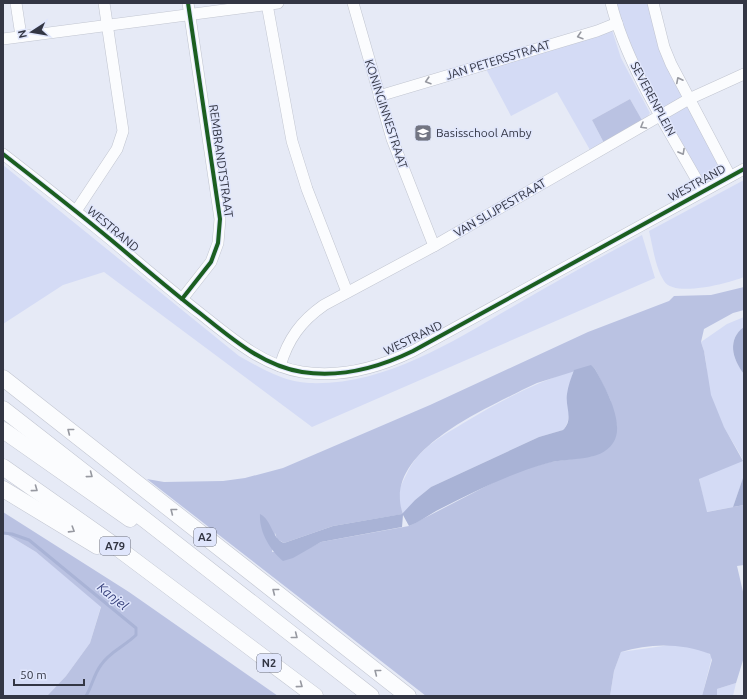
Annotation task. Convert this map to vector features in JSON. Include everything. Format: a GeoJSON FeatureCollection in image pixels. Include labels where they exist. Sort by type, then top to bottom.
{"type":"FeatureCollection","features":[{"type":"Feature","properties":{"kind":"highway","name":"A2"},"geometry":{"type":"LineString","coordinates":[[3,378],[408,696]]}},
{"type":"Feature","properties":{"kind":"highway","name":"A2"},"geometry":{"type":"LineString","coordinates":[[3,409],[371,696]]}},
{"type":"Feature","properties":{"kind":"highway","name":"A79"},"geometry":{"type":"LineString","coordinates":[[3,430],[128,518],[209,569]]}},
{"type":"Feature","properties":{"kind":"highway","name":"A79"},"geometry":{"type":"LineString","coordinates":[[3,467],[111,543],[224,629]]}},
{"type":"Feature","properties":{"kind":"highway","name":"N2"},"geometry":{"type":"LineString","coordinates":[[3,489],[88,540],[224,629],[315,696]]}},
{"type":"Feature","properties":{"kind":"street"},"geometry":{"type":"LineString","coordinates":[[16,3],[20,36]]}},
{"type":"Feature","properties":{"kind":"street"},"geometry":{"type":"LineString","coordinates":[[76,211],[117,149],[123,136],[104,3]]}},
{"type":"Feature","properties":{"kind":"street","name":"REMBRANDTSTRAAT"},"geometry":{"type":"LineString","coordinates":[[182,300],[211,262],[218,243],[220,218],[188,3]]}},
{"type":"Feature","properties":{"kind":"street","name":"KONINGINNESTRAAT"},"geometry":{"type":"LineString","coordinates":[[353,3],[392,139],[434,246]]}},
{"type":"Feature","properties":{"kind":"street","name":"SEVERENPLEIN"},"geometry":{"type":"LineString","coordinates":[[611,3],[622,40],[703,191]]}},
{"type":"Feature","properties":{"kind":"street"},"geometry":{"type":"LineString","coordinates":[[652,3],[664,47],[689,99],[730,176]]}},
{"type":"Feature","properties":{"kind":"street"},"geometry":{"type":"LineString","coordinates":[[3,39],[265,4],[292,141],[307,189],[347,292]]}},
{"type":"Feature","properties":{"kind":"street","name":"JAN PETERSSTRAAT"},"geometry":{"type":"LineString","coordinates":[[379,96],[597,31],[617,23]]}},
{"type":"Feature","properties":{"kind":"street","name":"VAN SLIJPESTRAAT"},"geometry":{"type":"LineString","coordinates":[[280,366],[284,351],[292,335],[302,323],[324,305],[434,246],[662,116],[689,99],[744,74]]}},
{"type":"Feature","properties":{"kind":"street","name":"WESTRAND"},"geometry":{"type":"LineString","coordinates":[[3,154],[76,211],[182,300],[242,346],[280,366],[302,372],[323,373],[366,368],[392,361],[433,341],[744,169]]}},
{"type":"Feature","properties":{"kind":"shaded area"},"geometry":{"type":"Polygon","coordinates":[[[614,3],[650,3],[726,175],[705,186],[639,68],[614,3]]]}},
{"type":"Feature","properties":{"kind":"shaded area"},"geometry":{"type":"Polygon","coordinates":[[[612,30],[621,58],[650,113],[643,122],[630,99],[592,120],[604,143],[590,150],[557,92],[511,116],[485,67],[612,30]]]}},
{"type":"Feature","properties":{"kind":"shaded area"},"geometry":{"type":"Polygon","coordinates":[[[630,99],[643,122],[604,143],[592,120],[630,99]]]}},
{"type":"Feature","properties":{"kind":"shaded area"},"geometry":{"type":"Polygon","coordinates":[[[3,165],[239,356],[272,374],[299,382],[339,382],[395,368],[475,329],[642,235],[655,278],[312,427],[104,272],[63,285],[3,324],[3,165]]]}},
{"type":"Feature","properties":{"kind":"shaded area"},"geometry":{"type":"Polygon","coordinates":[[[744,180],[744,277],[727,283],[702,288],[690,289],[670,286],[664,281],[658,270],[649,231],[744,180]]]}},
{"type":"Feature","properties":{"kind":"shaded area"},"geometry":{"type":"Polygon","coordinates":[[[744,287],[744,310],[733,313],[704,329],[701,342],[704,351],[711,395],[724,427],[743,461],[699,479],[707,512],[744,505],[744,565],[737,566],[744,596],[744,657],[736,683],[717,689],[717,696],[702,696],[712,660],[710,654],[699,650],[677,646],[655,646],[621,652],[614,671],[610,696],[426,696],[147,479],[164,482],[223,481],[245,478],[283,468],[430,405],[588,332],[669,301],[674,296],[711,295],[744,287]],[[591,366],[537,383],[483,410],[438,438],[420,454],[406,472],[400,492],[403,514],[333,526],[284,543],[277,539],[275,533],[272,552],[311,547],[321,542],[409,526],[500,479],[522,470],[550,462],[593,456],[617,427],[610,399],[595,369],[591,366]]]}},
{"type":"Feature","properties":{"kind":"shaded area"},"geometry":{"type":"Polygon","coordinates":[[[744,317],[744,327],[735,337],[733,349],[734,356],[744,374],[744,475],[733,507],[706,512],[699,478],[743,460],[720,420],[713,403],[709,388],[705,355],[701,342],[727,324],[744,317]]]}},
{"type":"Feature","properties":{"kind":"shaded area"},"geometry":{"type":"Polygon","coordinates":[[[744,327],[744,374],[734,356],[733,343],[735,337],[744,327]]]}},
{"type":"Feature","properties":{"kind":"shaded area"},"geometry":{"type":"Polygon","coordinates":[[[591,365],[595,369],[609,395],[616,416],[616,435],[613,443],[600,454],[592,457],[556,461],[533,467],[504,478],[436,511],[409,526],[403,515],[402,527],[321,542],[293,558],[283,561],[278,557],[266,540],[261,527],[260,514],[267,520],[277,538],[284,543],[333,526],[402,514],[415,500],[431,487],[539,437],[563,430],[569,417],[567,394],[574,370],[591,365]]]}},
{"type":"Feature","properties":{"kind":"shaded area"},"geometry":{"type":"Polygon","coordinates":[[[574,370],[571,385],[569,418],[567,425],[563,430],[539,437],[431,487],[415,500],[403,514],[399,501],[400,487],[413,462],[426,448],[450,431],[506,399],[546,380],[574,370]]]}},
{"type":"Feature","properties":{"kind":"shaded area"},"geometry":{"type":"Polygon","coordinates":[[[744,475],[744,505],[733,507],[744,475]]]}},
{"type":"Feature","properties":{"kind":"shaded area"},"geometry":{"type":"Polygon","coordinates":[[[3,512],[129,592],[278,696],[47,696],[66,676],[90,643],[101,607],[36,552],[3,532],[3,512]]]}},
{"type":"Feature","properties":{"kind":"shaded area"},"geometry":{"type":"Polygon","coordinates":[[[3,532],[36,552],[101,606],[90,643],[66,676],[47,696],[3,696],[3,532]]]}},
{"type":"Feature","properties":{"kind":"shaded area"},"geometry":{"type":"Polygon","coordinates":[[[670,645],[686,646],[698,649],[708,653],[712,657],[702,696],[610,696],[614,671],[621,652],[670,645]]]}},
{"type":"Feature","properties":{"kind":"shaded area"},"geometry":{"type":"Polygon","coordinates":[[[736,683],[733,696],[717,696],[717,689],[736,683]]]}},
{"type":"Feature","properties":{"kind":"waterway","name":"Kanjel"},"geometry":{"type":"LineString","coordinates":[[3,533],[12,534],[29,540],[136,628],[136,635],[104,660],[86,696]]}},
{"type":"Feature","properties":{"kind":"cycle path"},"geometry":{"type":"LineString","coordinates":[[182,299],[211,262],[218,243],[220,219],[188,3]]}},
{"type":"Feature","properties":{"kind":"cycle path"},"geometry":{"type":"LineString","coordinates":[[3,154],[84,217],[178,296],[248,350],[274,364],[288,369],[302,372],[331,374],[359,370],[387,362],[413,351],[744,169]]}},
{"type":"Feature","properties":{"kind":"place","name":"Basisschool Amby"},"geometry":{"type":"Point","coordinates":[423,133]}}]}
